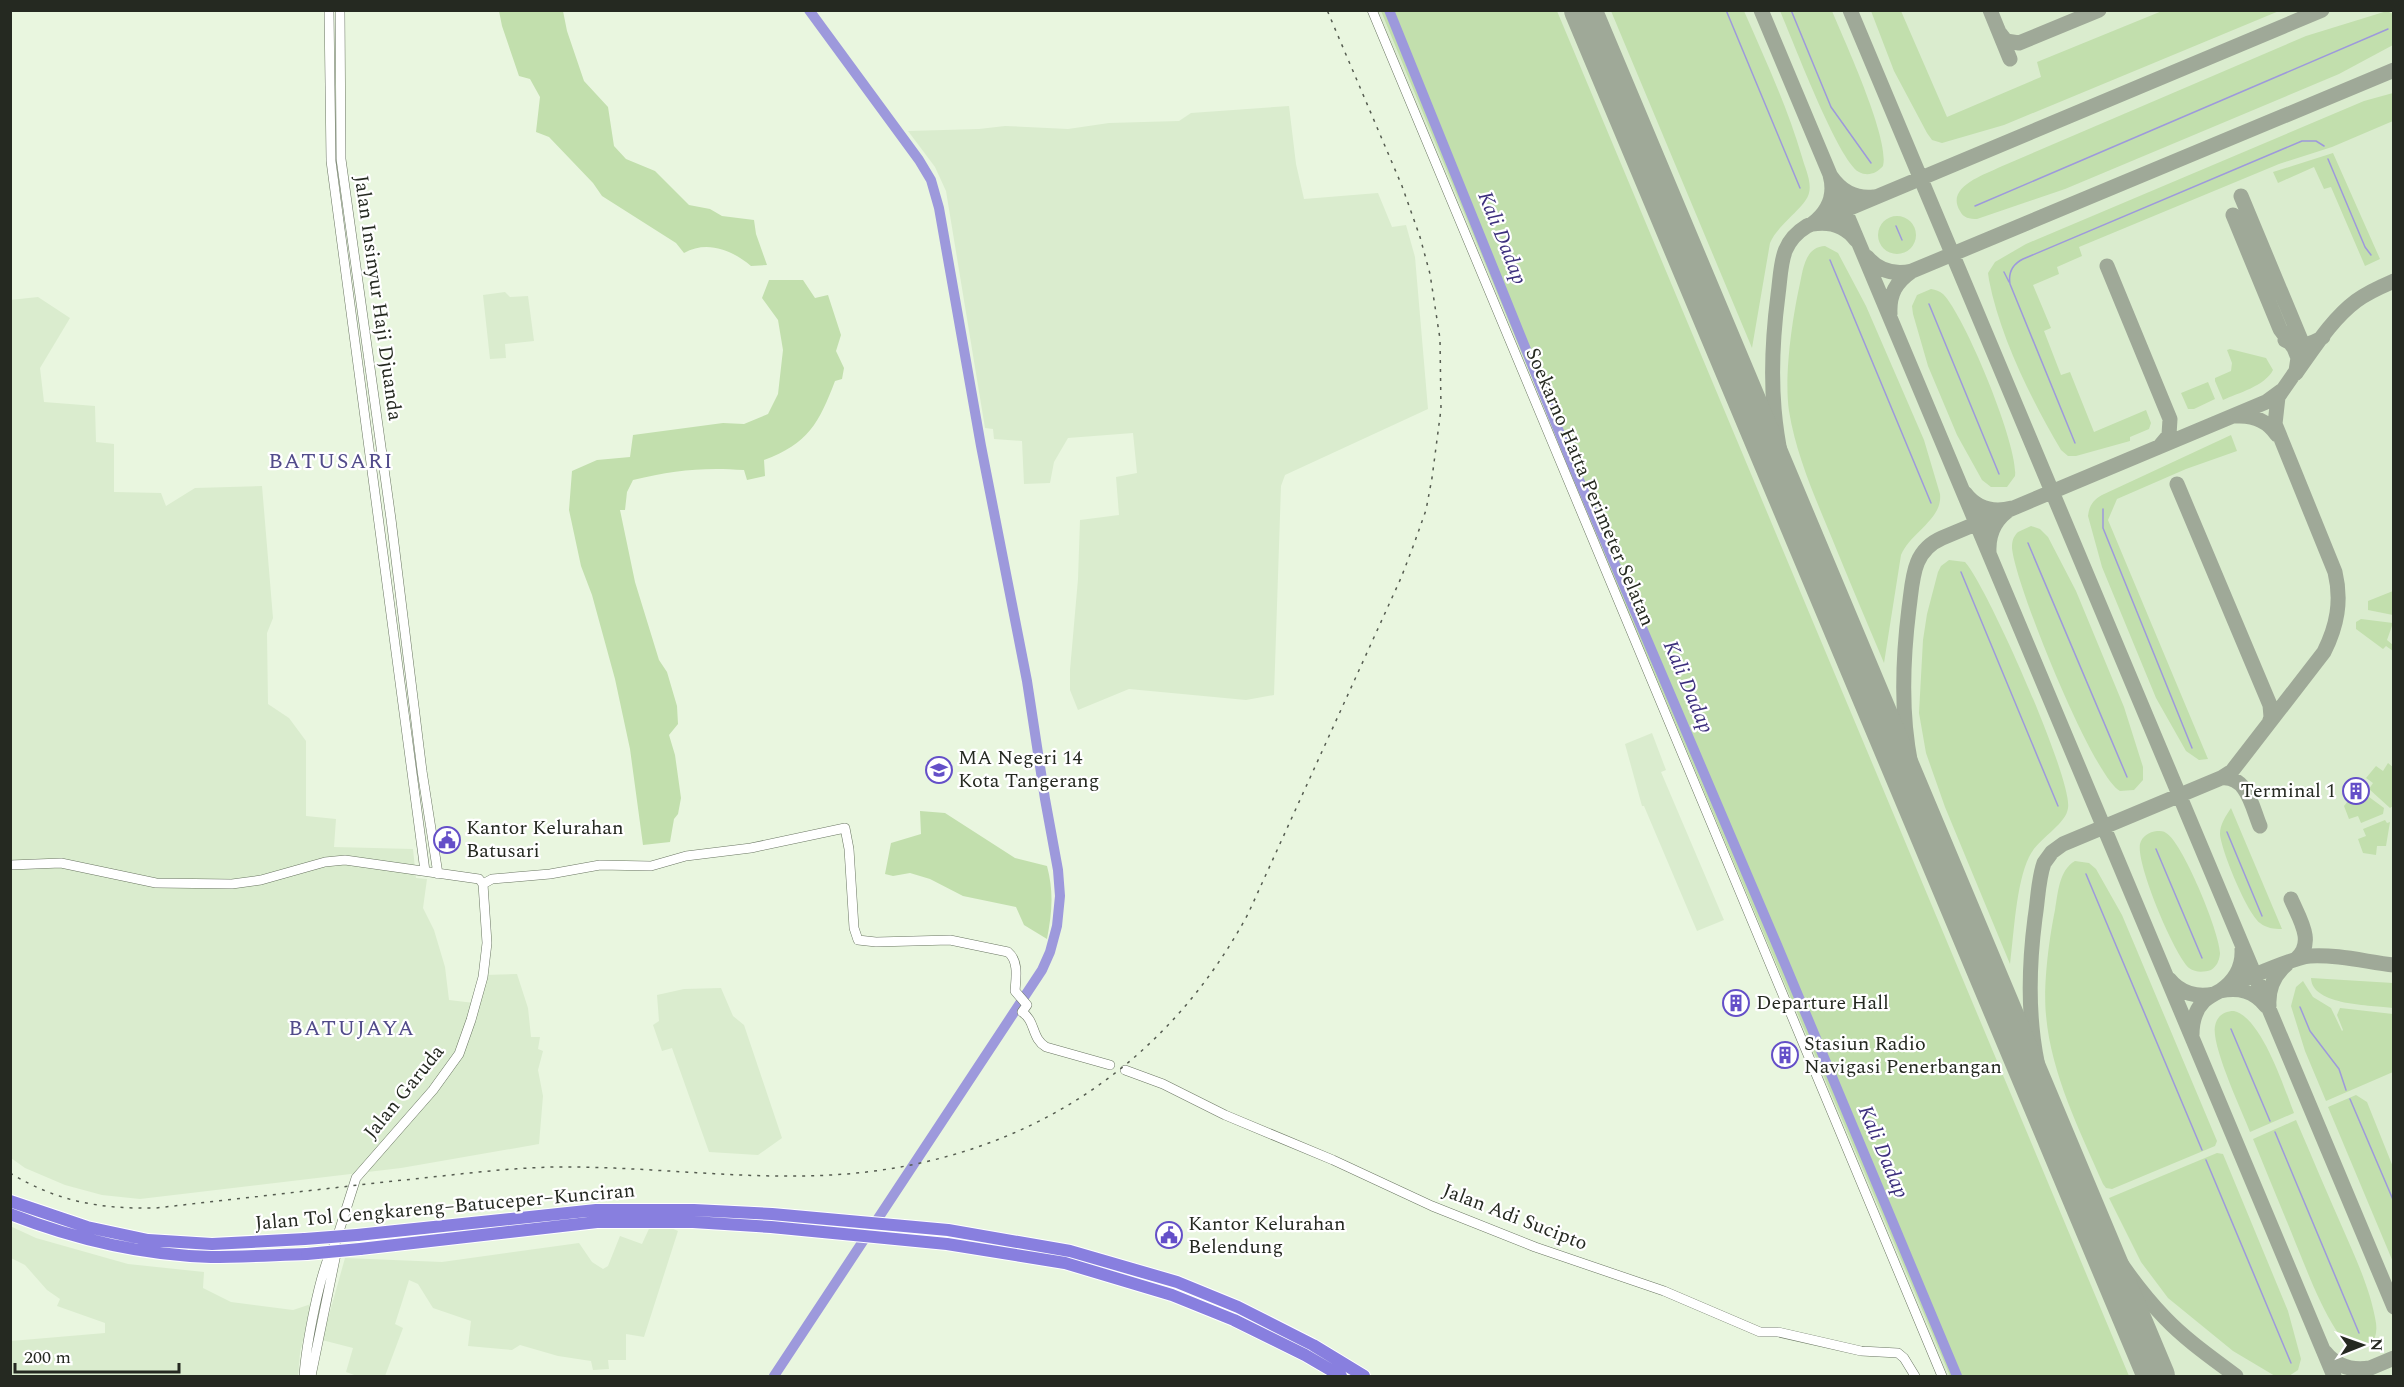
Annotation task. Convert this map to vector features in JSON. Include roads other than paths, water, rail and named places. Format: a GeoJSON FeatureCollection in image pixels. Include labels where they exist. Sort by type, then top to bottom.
{"type":"FeatureCollection","features":[{"type":"Feature","properties":{"kind":"highway","name":"Jalan Tol Cengkareng–Batuceper–Kunciran"},"geometry":{"type":"LineString","coordinates":[[10,1201],[87,1227],[148,1239],[212,1245],[357,1235],[596,1210],[694,1210],[772,1214],[948,1230],[1070,1251],[1166,1279],[1247,1312],[1313,1346],[1364,1377]]}},
{"type":"Feature","properties":{"kind":"highway","name":"Jalan Tol Cengkareng–Batuceper–Kunciran"},"geometry":{"type":"LineString","coordinates":[[10,1214],[84,1239],[146,1251],[210,1257],[306,1254],[597,1222],[693,1222],[947,1244],[1065,1263],[1172,1295],[1234,1320],[1305,1355],[1341,1377]]}},
{"type":"Feature","properties":{"kind":"main road","name":"Jalan Insinyur Haji Djuanda"},"geometry":{"type":"LineString","coordinates":[[329,10],[331,161],[369,402],[438,874]]}},
{"type":"Feature","properties":{"kind":"main road","name":"Jalan Insinyur Haji Djuanda"},"geometry":{"type":"LineString","coordinates":[[340,10],[341,159],[425,871]]}},
{"type":"Feature","properties":{"kind":"main road","name":"Soekarno Hatta Perimeter Selatan"},"geometry":{"type":"LineString","coordinates":[[1372,10],[1942,1377]]}},
{"type":"Feature","properties":{"kind":"main road"},"geometry":{"type":"LineString","coordinates":[[10,865],[61,863],[106,874],[171,884],[232,884],[261,880],[326,862],[345,860],[479,879],[483,884],[492,879],[550,874],[610,864],[651,866],[690,855],[744,849],[845,828],[849,849],[854,928],[858,940],[876,942],[950,940],[1008,952],[1014,959],[1015,991],[1024,1004],[1039,1043],[1110,1065]]}},
{"type":"Feature","properties":{"kind":"main road","name":"Jalan Garuda"},"geometry":{"type":"LineString","coordinates":[[308,1372],[321,1303],[336,1254],[335,1244],[356,1178],[433,1090],[459,1054],[483,977],[487,943],[483,884]]}},
{"type":"Feature","properties":{"kind":"main road","name":"Jalan Adi Sucipto"},"geometry":{"type":"LineString","coordinates":[[1125,1070],[1163,1084],[1225,1115],[1432,1206],[1535,1247],[1664,1291],[1760,1332],[1778,1332],[1861,1351],[1898,1353],[1904,1358],[1915,1377]]}},
{"type":"Feature","properties":{"kind":"waterway"},"geometry":{"type":"LineString","coordinates":[[774,1376],[1042,970],[1057,926],[1060,896],[1058,870],[1027,681],[981,446],[939,208],[931,180],[919,160],[809,10]]}},
{"type":"Feature","properties":{"kind":"waterway","name":"Kali Dadap"},"geometry":{"type":"LineString","coordinates":[[1389,10],[1571,461],[1957,1376]]}},
{"type":"Feature","properties":{"kind":"waterway"},"geometry":{"type":"LineString","coordinates":[[1726,10],[1800,188]]}},
{"type":"Feature","properties":{"kind":"waterway"},"geometry":{"type":"LineString","coordinates":[[1791,10],[1831,107],[1871,163]]}},
{"type":"Feature","properties":{"kind":"waterway"},"geometry":{"type":"LineString","coordinates":[[1975,206],[2388,29]]}},
{"type":"Feature","properties":{"kind":"waterway"},"geometry":{"type":"LineString","coordinates":[[2075,443],[2010,284],[2011,272],[2016,263],[2302,141],[2316,141],[2324,146]]}},
{"type":"Feature","properties":{"kind":"waterway"},"geometry":{"type":"LineString","coordinates":[[2328,159],[2365,247],[2371,255]]}},
{"type":"Feature","properties":{"kind":"waterway"},"geometry":{"type":"LineString","coordinates":[[1896,226],[1902,240]]}},
{"type":"Feature","properties":{"kind":"waterway"},"geometry":{"type":"LineString","coordinates":[[1830,260],[1931,503]]}},
{"type":"Feature","properties":{"kind":"waterway"},"geometry":{"type":"LineString","coordinates":[[2004,272],[2009,282]]}},
{"type":"Feature","properties":{"kind":"waterway"},"geometry":{"type":"LineString","coordinates":[[1929,304],[1999,474]]}},
{"type":"Feature","properties":{"kind":"waterway"},"geometry":{"type":"LineString","coordinates":[[2103,509],[2103,528],[2192,748]]}},
{"type":"Feature","properties":{"kind":"waterway"},"geometry":{"type":"LineString","coordinates":[[2028,543],[2127,777]]}},
{"type":"Feature","properties":{"kind":"waterway"},"geometry":{"type":"LineString","coordinates":[[1961,572],[2058,806]]}},
{"type":"Feature","properties":{"kind":"waterway"},"geometry":{"type":"LineString","coordinates":[[2227,832],[2262,916]]}},
{"type":"Feature","properties":{"kind":"waterway"},"geometry":{"type":"LineString","coordinates":[[2156,849],[2202,958]]}},
{"type":"Feature","properties":{"kind":"waterway"},"geometry":{"type":"LineString","coordinates":[[2086,874],[2202,1150]]}},
{"type":"Feature","properties":{"kind":"waterway"},"geometry":{"type":"LineString","coordinates":[[2300,1007],[2310,1031],[2339,1069],[2346,1090]]}},
{"type":"Feature","properties":{"kind":"waterway"},"geometry":{"type":"LineString","coordinates":[[2231,1029],[2270,1121]]}},
{"type":"Feature","properties":{"kind":"waterway"},"geometry":{"type":"LineString","coordinates":[[2350,1099],[2394,1202]]}},
{"type":"Feature","properties":{"kind":"waterway"},"geometry":{"type":"LineString","coordinates":[[2275,1132],[2359,1333]]}},
{"type":"Feature","properties":{"kind":"waterway"},"geometry":{"type":"LineString","coordinates":[[2206,1160],[2291,1363]]}},
{"type":"Feature","properties":{"kind":"railway"},"geometry":{"type":"LineString","coordinates":[[10,1173],[45,1191],[80,1202],[136,1208],[156,1208],[494,1171],[555,1167],[762,1176],[831,1175],[897,1168],[960,1153],[1020,1130],[1075,1101],[1126,1065],[1172,1021],[1213,971],[1248,914],[1401,578],[1426,510],[1441,409],[1440,339],[1430,274],[1402,186],[1327,10]]}},
{"type":"Feature","properties":{"kind":"place","name":"MA Negeri 14 Kota Tangerang"},"geometry":{"type":"Point","coordinates":[939,770]}},
{"type":"Feature","properties":{"kind":"place","name":"Terminal 1"},"geometry":{"type":"Point","coordinates":[2356,791]}},
{"type":"Feature","properties":{"kind":"place","name":"Kantor Kelurahan Batusari"},"geometry":{"type":"Point","coordinates":[447,840]}},
{"type":"Feature","properties":{"kind":"place","name":"Departure Hall"},"geometry":{"type":"Point","coordinates":[1736,1003]}},
{"type":"Feature","properties":{"kind":"place","name":"Stasiun Radio Navigasi Penerbangan"},"geometry":{"type":"Point","coordinates":[1785,1055]}},
{"type":"Feature","properties":{"kind":"place","name":"Kantor Kelurahan Belendung"},"geometry":{"type":"Point","coordinates":[1169,1235]}},
{"type":"Feature","properties":{"kind":"district","name":"BATUSARI"},"geometry":{"type":"Point","coordinates":[331,461]}},
{"type":"Feature","properties":{"kind":"district","name":"BATUJAYA"},"geometry":{"type":"Point","coordinates":[352,1028]}}]}
